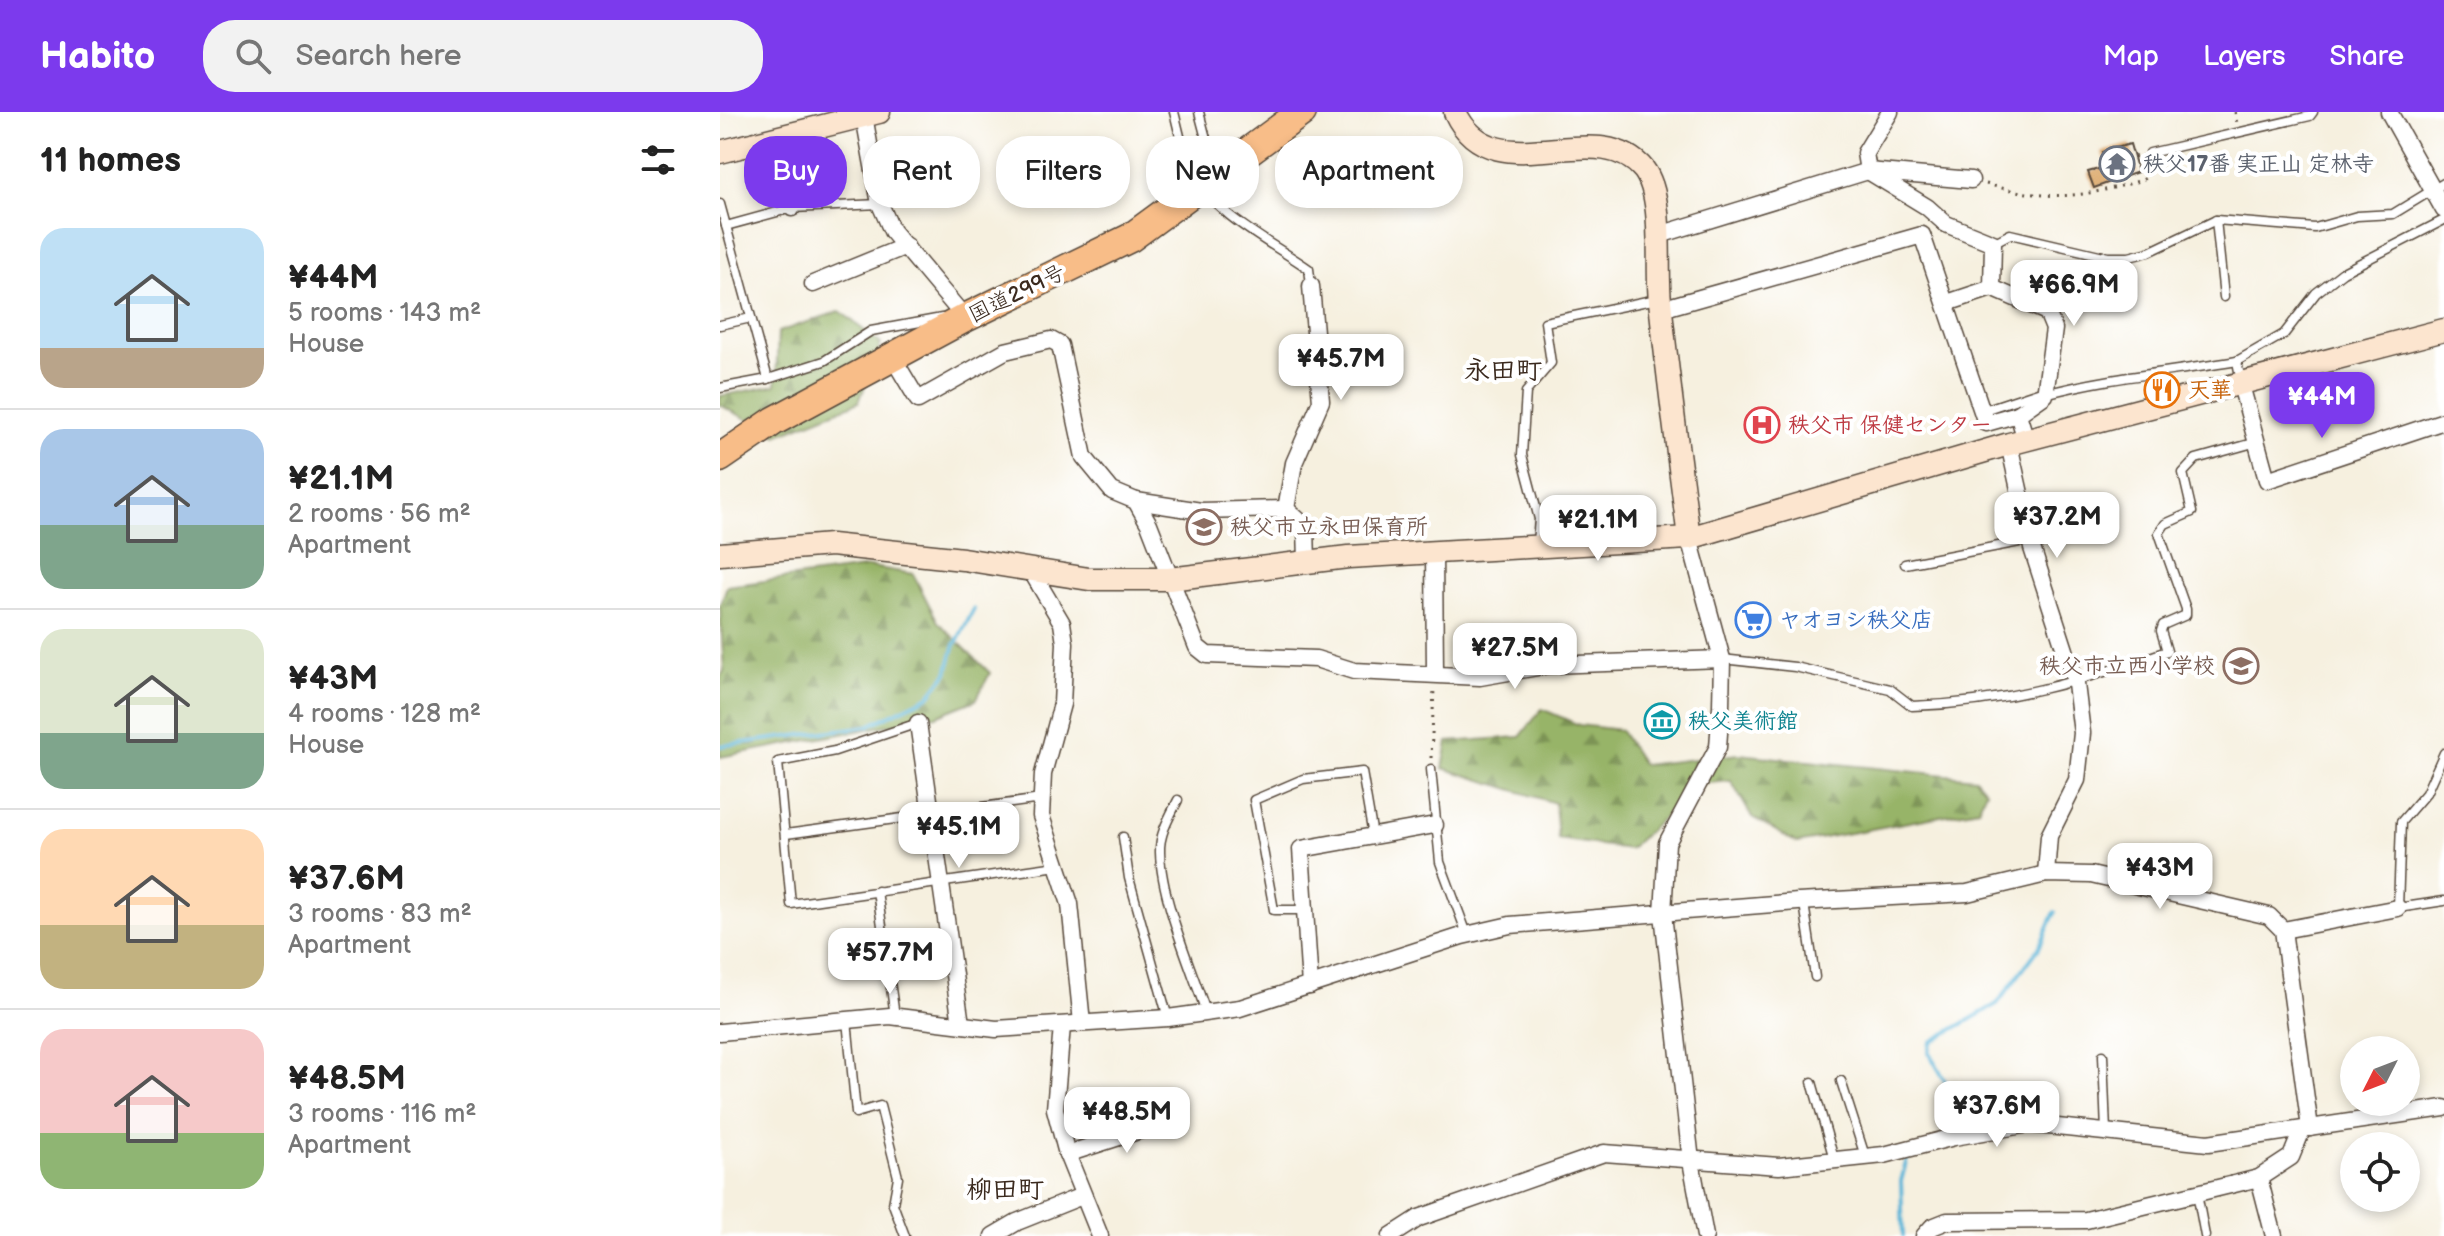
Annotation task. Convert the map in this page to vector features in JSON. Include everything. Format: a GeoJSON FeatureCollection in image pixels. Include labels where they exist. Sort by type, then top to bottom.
{"type":"FeatureCollection","features":[{"type":"Feature","properties":{"kind":"highway","name":"国道299号"},"geometry":{"type":"LineString","coordinates":[[1259,143],[1302,112]]}},
{"type":"Feature","properties":{"kind":"highway","name":"国道299号"},"geometry":{"type":"LineString","coordinates":[[724,451],[893,358],[962,316],[1130,238],[1170,208]]}},
{"type":"Feature","properties":{"kind":"street"},"geometry":{"type":"LineString","coordinates":[[1455,112],[1463,128],[1486,146],[1520,150],[1584,143],[1612,148],[1632,157],[1645,171],[1655,193],[1660,304],[1689,538],[1722,659],[1718,747],[1667,843],[1663,914],[1691,1161],[1705,1236]]}},
{"type":"Feature","properties":{"kind":"street"},"geometry":{"type":"LineString","coordinates":[[1890,112],[1865,153],[1868,171],[1927,207],[1946,224],[1993,243],[1992,288]]}},
{"type":"Feature","properties":{"kind":"street"},"geometry":{"type":"LineString","coordinates":[[2389,112],[2439,186],[2444,210]]}},
{"type":"Feature","properties":{"kind":"street"},"geometry":{"type":"LineString","coordinates":[[782,136],[872,114],[874,136]]}},
{"type":"Feature","properties":{"kind":"street"},"geometry":{"type":"LineString","coordinates":[[720,152],[744,146]]}},
{"type":"Feature","properties":{"kind":"street"},"geometry":{"type":"LineString","coordinates":[[1656,236],[1868,171],[1971,180]]}},
{"type":"Feature","properties":{"kind":"street"},"geometry":{"type":"LineString","coordinates":[[882,208],[892,231],[962,316]]}},
{"type":"Feature","properties":{"kind":"street"},"geometry":{"type":"LineString","coordinates":[[1660,304],[1922,235],[1986,423],[2018,414],[2045,392],[2054,329],[2047,312],[1992,288],[1947,303]]}},
{"type":"Feature","properties":{"kind":"street"},"geometry":{"type":"LineString","coordinates":[[813,284],[906,246]]}},
{"type":"Feature","properties":{"kind":"street"},"geometry":{"type":"LineString","coordinates":[[1286,509],[1294,463],[1321,401],[1311,286]]}},
{"type":"Feature","properties":{"kind":"street"},"geometry":{"type":"LineString","coordinates":[[720,554],[831,545],[1089,579],[1169,579],[1307,562],[1434,551],[1689,538],[2018,442],[2444,330]]}},
{"type":"Feature","properties":{"kind":"street"},"geometry":{"type":"LineString","coordinates":[[893,358],[918,400],[1005,351],[1051,340],[1060,345],[1084,457],[1112,491],[1136,501],[1201,511],[1286,509],[1306,527],[1307,562]]}},
{"type":"Feature","properties":{"kind":"street"},"geometry":{"type":"LineString","coordinates":[[2241,385],[2267,480],[2444,421]]}},
{"type":"Feature","properties":{"kind":"street"},"geometry":{"type":"LineString","coordinates":[[2018,414],[2018,442],[2030,540],[2076,684],[2082,733],[2077,780],[2049,836],[2046,874]]}},
{"type":"Feature","properties":{"kind":"street"},"geometry":{"type":"LineString","coordinates":[[1136,501],[1197,647],[1207,655],[1316,659],[1354,671],[1480,677],[1549,665],[1722,659]]}},
{"type":"Feature","properties":{"kind":"street"},"geometry":{"type":"LineString","coordinates":[[1434,551],[1435,673]]}},
{"type":"Feature","properties":{"kind":"street"},"geometry":{"type":"LineString","coordinates":[[1030,569],[1062,623],[1065,643],[1062,704],[1043,774],[1041,816],[1070,904],[1082,1023]]}},
{"type":"Feature","properties":{"kind":"street"},"geometry":{"type":"LineString","coordinates":[[918,723],[961,1024]]}},
{"type":"Feature","properties":{"kind":"street"},"geometry":{"type":"LineString","coordinates":[[1310,986],[1301,849],[1435,825]]}},
{"type":"Feature","properties":{"kind":"street"},"geometry":{"type":"LineString","coordinates":[[720,1032],[895,1016],[996,1029],[1168,1018],[1240,1008],[1467,935],[1510,925],[1804,902],[1967,893],[2046,874],[2091,875],[2269,916],[2283,930],[2306,1129],[2291,1157],[2259,1178],[2197,1190],[2120,1214],[2086,1220],[1947,1221],[1932,1227],[1924,1236]]}},
{"type":"Feature","properties":{"kind":"street"},"geometry":{"type":"LineString","coordinates":[[2283,930],[2398,908]]}},
{"type":"Feature","properties":{"kind":"street"},"geometry":{"type":"LineString","coordinates":[[1062,1026],[1055,1109],[1067,1154],[1100,1236]]}},
{"type":"Feature","properties":{"kind":"street"},"geometry":{"type":"LineString","coordinates":[[1391,1236],[1419,1218],[1604,1153],[1779,1166],[1865,1157],[2029,1124],[2208,1143],[2444,1108]]}},
{"type":"Feature","properties":{"kind":"street"},"geometry":{"type":"LineString","coordinates":[[1067,1154],[1175,1119]]}},
{"type":"Feature","properties":{"kind":"street"},"geometry":{"type":"LineString","coordinates":[[2259,1178],[2274,1236]]}},
{"type":"Feature","properties":{"kind":"street"},"geometry":{"type":"LineString","coordinates":[[993,1236],[1017,1222],[1082,1196]]}},
{"type":"Feature","properties":{"kind":"lane"},"geometry":{"type":"LineString","coordinates":[[1174,112],[1181,136]]}},
{"type":"Feature","properties":{"kind":"lane"},"geometry":{"type":"LineString","coordinates":[[1199,112],[1202,136]]}},
{"type":"Feature","properties":{"kind":"lane"},"geometry":{"type":"LineString","coordinates":[[2150,153],[2310,116],[2313,112]]}},
{"type":"Feature","properties":{"kind":"lane"},"geometry":{"type":"LineString","coordinates":[[1993,243],[2010,234],[2108,257],[2129,257],[2149,252],[2216,220],[2315,228],[2357,216],[2393,214],[2439,186]]}},
{"type":"Feature","properties":{"kind":"lane"},"geometry":{"type":"LineString","coordinates":[[720,204],[768,379]]}},
{"type":"Feature","properties":{"kind":"lane"},"geometry":{"type":"LineString","coordinates":[[726,226],[792,208]]}},
{"type":"Feature","properties":{"kind":"lane"},"geometry":{"type":"LineString","coordinates":[[1221,208],[1309,269],[1311,286]]}},
{"type":"Feature","properties":{"kind":"lane"},"geometry":{"type":"LineString","coordinates":[[2216,220],[2224,297]]}},
{"type":"Feature","properties":{"kind":"lane"},"geometry":{"type":"LineString","coordinates":[[1981,411],[2095,381],[2140,378],[2237,361],[2284,334],[2316,293],[2343,272],[2444,220]]}},
{"type":"Feature","properties":{"kind":"lane"},"geometry":{"type":"LineString","coordinates":[[1537,544],[1539,519],[1522,455],[1526,392],[1551,363],[1545,322],[1660,304]]}},
{"type":"Feature","properties":{"kind":"lane"},"geometry":{"type":"LineString","coordinates":[[720,388],[768,379],[824,361],[871,331],[962,316]]}},
{"type":"Feature","properties":{"kind":"lane"},"geometry":{"type":"LineString","coordinates":[[720,325],[751,318]]}},
{"type":"Feature","properties":{"kind":"lane"},"geometry":{"type":"LineString","coordinates":[[2237,361],[2241,385]]}},
{"type":"Feature","properties":{"kind":"lane"},"geometry":{"type":"LineString","coordinates":[[1722,659],[1795,667],[1890,689],[1912,706],[1999,699],[2076,684],[2167,651],[2161,631],[2163,625],[2186,615],[2186,609],[2159,533],[2165,524],[2192,512],[2183,473],[2196,459],[2257,442]]}},
{"type":"Feature","properties":{"kind":"lane"},"geometry":{"type":"LineString","coordinates":[[1905,564],[2030,540]]}},
{"type":"Feature","properties":{"kind":"lane"},"geometry":{"type":"LineString","coordinates":[[918,723],[835,751],[778,762],[791,904],[1057,866]]}},
{"type":"Feature","properties":{"kind":"lane"},"geometry":{"type":"LineString","coordinates":[[2444,753],[2426,793],[2401,822],[2398,908],[2444,901]]}},
{"type":"Feature","properties":{"kind":"lane"},"geometry":{"type":"LineString","coordinates":[[1431,769],[1440,862],[1467,935]]}},
{"type":"Feature","properties":{"kind":"lane"},"geometry":{"type":"LineString","coordinates":[[1307,910],[1274,910],[1254,800],[1303,779],[1362,772],[1373,836]]}},
{"type":"Feature","properties":{"kind":"lane"},"geometry":{"type":"LineString","coordinates":[[786,834],[1042,799]]}},
{"type":"Feature","properties":{"kind":"lane"},"geometry":{"type":"LineString","coordinates":[[1178,800],[1164,829],[1160,850],[1164,882],[1206,1012]]}},
{"type":"Feature","properties":{"kind":"lane"},"geometry":{"type":"LineString","coordinates":[[1123,837],[1129,878],[1168,1018]]}},
{"type":"Feature","properties":{"kind":"lane"},"geometry":{"type":"LineString","coordinates":[[877,891],[895,1016]]}},
{"type":"Feature","properties":{"kind":"lane"},"geometry":{"type":"LineString","coordinates":[[1804,902],[1815,977]]}},
{"type":"Feature","properties":{"kind":"lane"},"geometry":{"type":"LineString","coordinates":[[847,1020],[856,1113],[880,1106],[898,1177],[893,1204],[905,1236]]}},
{"type":"Feature","properties":{"kind":"lane"},"geometry":{"type":"LineString","coordinates":[[2103,1055],[2106,1132]]}},
{"type":"Feature","properties":{"kind":"lane"},"geometry":{"type":"LineString","coordinates":[[1841,1081],[1865,1157]]}},
{"type":"Feature","properties":{"kind":"lane"},"geometry":{"type":"LineString","coordinates":[[1812,1082],[1834,1160]]}},
{"type":"Feature","properties":{"kind":"lane"},"geometry":{"type":"LineString","coordinates":[[2197,1190],[2205,1236]]}},
{"type":"Feature","properties":{"kind":"path"},"geometry":{"type":"LineString","coordinates":[[1971,180],[2061,197],[2093,195],[2149,176],[2150,153]]}},
{"type":"Feature","properties":{"kind":"path"},"geometry":{"type":"LineString","coordinates":[[1431,769],[1435,673]]}},
{"type":"Feature","properties":{"kind":"green space"},"geometry":{"type":"Polygon","coordinates":[[[840,311],[881,344],[859,402],[777,435],[720,405],[720,396],[776,385],[778,332],[840,311]]]}},
{"type":"Feature","properties":{"kind":"green space"},"geometry":{"type":"Polygon","coordinates":[[[871,567],[913,574],[938,622],[990,673],[976,700],[936,716],[720,757],[720,677],[724,671],[720,606],[727,586],[871,567]]]}},
{"type":"Feature","properties":{"kind":"green space"},"geometry":{"type":"Polygon","coordinates":[[[1542,709],[1579,725],[1620,730],[1643,765],[1739,754],[1975,778],[1986,791],[1978,809],[1797,843],[1752,817],[1731,781],[1685,785],[1674,808],[1629,849],[1558,839],[1555,803],[1443,768],[1448,742],[1520,737],[1542,709]]]}},
{"type":"Feature","properties":{"kind":"building"},"geometry":{"type":"Polygon","coordinates":[[[2130,144],[2138,172],[2094,188],[2088,172],[2106,167],[2102,152],[2130,144]]]}},
{"type":"Feature","properties":{"kind":"waterway"},"geometry":{"type":"LineString","coordinates":[[720,746],[868,726],[929,696],[947,673],[954,647],[974,609]]}},
{"type":"Feature","properties":{"kind":"waterway"},"geometry":{"type":"LineString","coordinates":[[1955,1134],[1954,1102],[1929,1053],[1931,1042],[1997,1004],[2039,948],[2055,912]]}},
{"type":"Feature","properties":{"kind":"waterway"},"geometry":{"type":"LineString","coordinates":[[1903,1236],[1901,1181],[1908,1155]]}},
{"type":"Feature","properties":{"kind":"place","name":"秩父17番 実正山 定林寺"},"geometry":{"type":"Point","coordinates":[2117,164]}},
{"type":"Feature","properties":{"kind":"place","name":"天華"},"geometry":{"type":"Point","coordinates":[2162,390]}},
{"type":"Feature","properties":{"kind":"place","name":"秩父市 保健センター"},"geometry":{"type":"Point","coordinates":[1762,425]}},
{"type":"Feature","properties":{"kind":"place","name":"秩父市立永田保育所"},"geometry":{"type":"Point","coordinates":[1204,527]}},
{"type":"Feature","properties":{"kind":"place","name":"ヤオヨシ秩父店"},"geometry":{"type":"Point","coordinates":[1753,620]}},
{"type":"Feature","properties":{"kind":"place","name":"秩父市立西小学校"},"geometry":{"type":"Point","coordinates":[2241,666]}},
{"type":"Feature","properties":{"kind":"place","name":"秩父美術館"},"geometry":{"type":"Point","coordinates":[1662,721]}},
{"type":"Feature","properties":{"kind":"district","name":"永田町"},"geometry":{"type":"Point","coordinates":[1503,371]}},
{"type":"Feature","properties":{"kind":"district","name":"柳田町"},"geometry":{"type":"Point","coordinates":[1005,1190]}}]}
